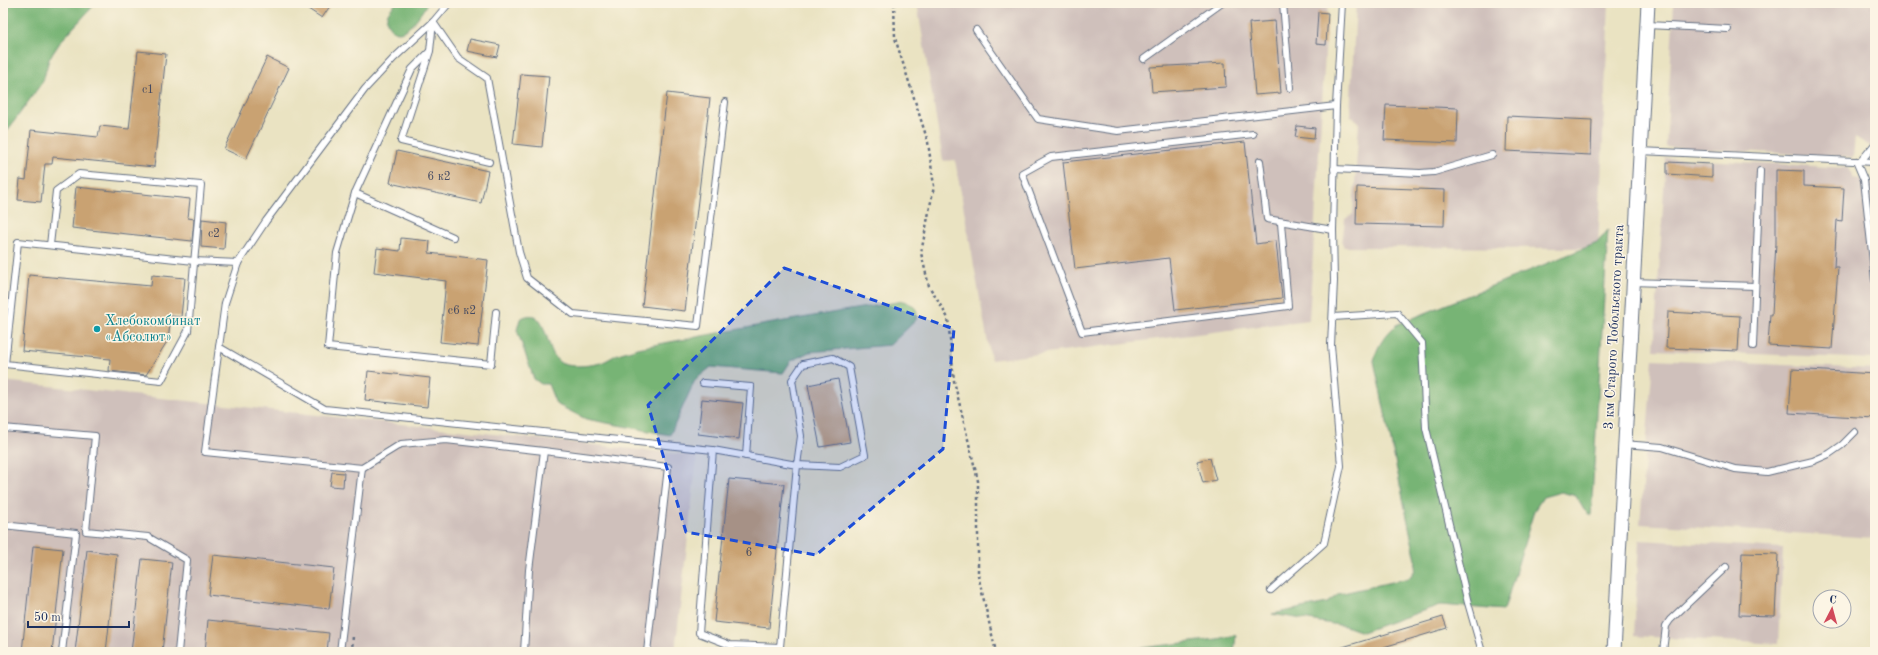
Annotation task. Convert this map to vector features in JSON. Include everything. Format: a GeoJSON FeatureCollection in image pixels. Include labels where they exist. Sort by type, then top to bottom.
{"type":"FeatureCollection","features":[{"type":"Feature","properties":{"kind":"street","name":"3 км Старого Тобольского тракта"},"geometry":{"type":"LineString","coordinates":[[1614,652],[1623,444],[1648,3]]}},
{"type":"Feature","properties":{"kind":"lane"},"geometry":{"type":"LineString","coordinates":[[449,3],[433,22],[394,58],[365,89],[266,221],[238,263],[224,304],[205,452],[362,468],[401,444],[446,440],[544,450],[668,467],[647,652]]}},
{"type":"Feature","properties":{"kind":"lane"},"geometry":{"type":"LineString","coordinates":[[1144,59],[1222,3]]}},
{"type":"Feature","properties":{"kind":"lane"},"geometry":{"type":"LineString","coordinates":[[1283,3],[1290,88]]}},
{"type":"Feature","properties":{"kind":"lane"},"geometry":{"type":"LineString","coordinates":[[1271,590],[1324,543],[1341,466],[1331,345],[1334,281],[1332,230],[1336,106],[1342,3]]}},
{"type":"Feature","properties":{"kind":"lane"},"geometry":{"type":"LineString","coordinates":[[433,22],[430,51],[402,141],[489,162]]}},
{"type":"Feature","properties":{"kind":"lane"},"geometry":{"type":"LineString","coordinates":[[433,22],[458,58],[488,78],[519,252],[527,278],[573,314],[698,326],[725,102]]}},
{"type":"Feature","properties":{"kind":"lane"},"geometry":{"type":"LineString","coordinates":[[1647,25],[1728,29]]}},
{"type":"Feature","properties":{"kind":"lane"},"geometry":{"type":"LineString","coordinates":[[976,30],[1038,119],[1118,131],[1336,106]]}},
{"type":"Feature","properties":{"kind":"lane"},"geometry":{"type":"LineString","coordinates":[[430,51],[412,69],[355,193],[337,253],[328,347],[491,364],[496,312]]}},
{"type":"Feature","properties":{"kind":"lane"},"geometry":{"type":"LineString","coordinates":[[1253,134],[1051,157],[1022,173],[1082,332],[1288,306],[1281,223]]}},
{"type":"Feature","properties":{"kind":"lane"},"geometry":{"type":"LineString","coordinates":[[1859,161],[1875,144]]}},
{"type":"Feature","properties":{"kind":"lane"},"geometry":{"type":"LineString","coordinates":[[1640,151],[1875,162]]}},
{"type":"Feature","properties":{"kind":"lane"},"geometry":{"type":"LineString","coordinates":[[1334,169],[1420,173],[1434,172],[1492,155]]}},
{"type":"Feature","properties":{"kind":"lane"},"geometry":{"type":"LineString","coordinates":[[1260,161],[1267,219],[1281,223],[1332,230]]}},
{"type":"Feature","properties":{"kind":"lane"},"geometry":{"type":"LineString","coordinates":[[1859,161],[1864,180],[1875,280]]}},
{"type":"Feature","properties":{"kind":"lane"},"geometry":{"type":"LineString","coordinates":[[1753,346],[1760,171]]}},
{"type":"Feature","properties":{"kind":"lane"},"geometry":{"type":"LineString","coordinates":[[50,245],[56,191],[79,174],[200,185],[194,261],[188,331],[161,381],[5,364],[18,242],[194,261],[238,263]]}},
{"type":"Feature","properties":{"kind":"lane"},"geometry":{"type":"LineString","coordinates":[[355,193],[453,237]]}},
{"type":"Feature","properties":{"kind":"lane"},"geometry":{"type":"LineString","coordinates":[[1632,282],[1755,286]]}},
{"type":"Feature","properties":{"kind":"lane"},"geometry":{"type":"LineString","coordinates":[[1333,317],[1397,313],[1422,343],[1426,428],[1468,604],[1482,652]]}},
{"type":"Feature","properties":{"kind":"lane"},"geometry":{"type":"LineString","coordinates":[[219,347],[325,409],[713,450],[797,465],[840,468],[865,455],[848,367],[832,358],[804,364],[792,380],[801,436],[797,465],[780,647]]}},
{"type":"Feature","properties":{"kind":"lane"},"geometry":{"type":"LineString","coordinates":[[704,383],[751,387],[746,456]]}},
{"type":"Feature","properties":{"kind":"lane"},"geometry":{"type":"LineString","coordinates":[[3,428],[95,436],[86,531]]}},
{"type":"Feature","properties":{"kind":"lane"},"geometry":{"type":"LineString","coordinates":[[1623,444],[1662,447],[1735,469],[1767,472],[1813,461],[1829,454],[1842,445],[1855,432]]}},
{"type":"Feature","properties":{"kind":"lane"},"geometry":{"type":"LineString","coordinates":[[524,652],[529,570],[544,450]]}},
{"type":"Feature","properties":{"kind":"lane"},"geometry":{"type":"LineString","coordinates":[[713,450],[699,633],[730,644],[780,647],[786,652]]}},
{"type":"Feature","properties":{"kind":"lane"},"geometry":{"type":"LineString","coordinates":[[340,652],[362,468]]}},
{"type":"Feature","properties":{"kind":"lane"},"geometry":{"type":"LineString","coordinates":[[3,526],[76,533],[86,531],[148,536],[187,560],[178,652]]}},
{"type":"Feature","properties":{"kind":"lane"},"geometry":{"type":"LineString","coordinates":[[62,652],[76,533]]}},
{"type":"Feature","properties":{"kind":"lane"},"geometry":{"type":"LineString","coordinates":[[1663,652],[1666,626],[1670,620],[1726,567]]}},
{"type":"Feature","properties":{"kind":"lane"},"geometry":{"type":"LineString","coordinates":[[729,652],[730,644]]}},
{"type":"Feature","properties":{"kind":"path"},"geometry":{"type":"LineString","coordinates":[[894,3],[895,38],[928,142],[934,186],[921,253],[930,286],[948,318],[954,381],[978,481],[978,575],[996,652]]}},
{"type":"Feature","properties":{"kind":"highlighted area"},"geometry":{"type":"Polygon","coordinates":[[[784,268],[954,329],[943,449],[816,555],[686,532],[648,405],[784,268]]]}},
{"type":"Feature","properties":{"kind":"shaded area"},"geometry":{"type":"Polygon","coordinates":[[[917,3],[1328,3],[1309,320],[991,360],[955,160],[943,161],[917,3]]]}},
{"type":"Feature","properties":{"kind":"shaded area"},"geometry":{"type":"Polygon","coordinates":[[[1356,3],[1609,3],[1598,248],[1344,247],[1342,244],[1345,219],[1353,214],[1359,122],[1350,115],[1356,3]]]}},
{"type":"Feature","properties":{"kind":"shaded area"},"geometry":{"type":"Polygon","coordinates":[[[1674,3],[1875,3],[1875,149],[1855,137],[1853,157],[1666,147],[1674,3]]]}},
{"type":"Feature","properties":{"kind":"shaded area"},"geometry":{"type":"Polygon","coordinates":[[[1666,158],[1848,168],[1853,178],[1875,181],[1875,359],[1654,350],[1666,158]]]}},
{"type":"Feature","properties":{"kind":"shaded area"},"geometry":{"type":"Polygon","coordinates":[[[1653,359],[1875,369],[1875,538],[1640,524],[1653,359]]]}},
{"type":"Feature","properties":{"kind":"shaded area"},"geometry":{"type":"Polygon","coordinates":[[[3,381],[697,456],[675,652],[3,652],[3,381]]]}},
{"type":"Feature","properties":{"kind":"shaded area"},"geometry":{"type":"Polygon","coordinates":[[[1639,540],[1783,548],[1778,644],[1634,636],[1639,540]]]}},
{"type":"Feature","properties":{"kind":"green space"},"geometry":{"type":"Polygon","coordinates":[[[3,3],[96,3],[61,41],[49,59],[43,81],[5,134],[3,134],[3,3]]]}},
{"type":"Feature","properties":{"kind":"green space"},"geometry":{"type":"Polygon","coordinates":[[[396,3],[428,3],[411,26],[403,31],[396,32],[387,23],[387,16],[388,12],[396,3]]]}},
{"type":"Feature","properties":{"kind":"green space"},"geometry":{"type":"Polygon","coordinates":[[[1608,230],[1591,516],[1584,510],[1576,496],[1561,492],[1543,497],[1534,511],[1504,610],[1440,605],[1362,632],[1345,626],[1272,614],[1327,603],[1339,594],[1409,578],[1415,570],[1416,560],[1374,361],[1379,345],[1388,333],[1396,325],[1597,243],[1608,230]]]}},
{"type":"Feature","properties":{"kind":"green space"},"geometry":{"type":"Polygon","coordinates":[[[904,301],[914,306],[917,312],[916,320],[890,345],[809,352],[791,361],[783,373],[711,367],[695,380],[670,435],[586,419],[556,404],[548,384],[541,384],[534,379],[517,330],[520,319],[530,315],[537,317],[542,323],[552,351],[557,359],[566,365],[584,366],[602,363],[618,354],[638,348],[771,323],[904,301]]]}},
{"type":"Feature","properties":{"kind":"green space"},"geometry":{"type":"Polygon","coordinates":[[[1236,635],[1234,652],[1107,652],[1217,639],[1236,635]]]}},
{"type":"Feature","properties":{"kind":"building"},"geometry":{"type":"Polygon","coordinates":[[[299,3],[332,3],[322,18],[299,3]]]}},
{"type":"Feature","properties":{"kind":"building"},"geometry":{"type":"Polygon","coordinates":[[[1318,12],[1328,13],[1326,45],[1316,44],[1318,12]]]}},
{"type":"Feature","properties":{"kind":"building"},"geometry":{"type":"Polygon","coordinates":[[[1275,21],[1281,93],[1255,95],[1249,23],[1275,21]]]}},
{"type":"Feature","properties":{"kind":"building"},"geometry":{"type":"Polygon","coordinates":[[[470,39],[500,45],[497,57],[467,51],[470,39]]]}},
{"type":"Feature","properties":{"kind":"building"},"geometry":{"type":"Polygon","coordinates":[[[138,51],[166,54],[154,167],[53,157],[52,164],[45,164],[41,202],[18,200],[20,179],[26,180],[31,130],[98,137],[100,126],[129,129],[138,51]]]}},
{"type":"Feature","properties":{"kind":"building"},"geometry":{"type":"Polygon","coordinates":[[[267,57],[289,68],[246,159],[224,149],[267,57]]]}},
{"type":"Feature","properties":{"kind":"building"},"geometry":{"type":"Polygon","coordinates":[[[1225,63],[1226,87],[1152,92],[1150,67],[1225,63]]]}},
{"type":"Feature","properties":{"kind":"building"},"geometry":{"type":"Polygon","coordinates":[[[521,74],[549,76],[542,147],[513,144],[521,74]]]}},
{"type":"Feature","properties":{"kind":"building"},"geometry":{"type":"Polygon","coordinates":[[[667,93],[710,98],[685,311],[642,306],[667,93]]]}},
{"type":"Feature","properties":{"kind":"building"},"geometry":{"type":"Polygon","coordinates":[[[1386,105],[1458,108],[1457,143],[1384,140],[1386,105]]]}},
{"type":"Feature","properties":{"kind":"building"},"geometry":{"type":"Polygon","coordinates":[[[1507,116],[1592,120],[1591,155],[1506,151],[1507,116]]]}},
{"type":"Feature","properties":{"kind":"building"},"geometry":{"type":"Polygon","coordinates":[[[1297,126],[1315,128],[1314,139],[1295,137],[1297,126]]]}},
{"type":"Feature","properties":{"kind":"building"},"geometry":{"type":"Polygon","coordinates":[[[1245,142],[1256,244],[1276,241],[1282,298],[1175,310],[1169,258],[1075,269],[1063,162],[1245,142]]]}},
{"type":"Feature","properties":{"kind":"building"},"geometry":{"type":"Polygon","coordinates":[[[397,151],[488,171],[481,203],[390,183],[397,151]]]}},
{"type":"Feature","properties":{"kind":"building"},"geometry":{"type":"Polygon","coordinates":[[[1667,162],[1712,164],[1712,177],[1667,174],[1667,162]]]}},
{"type":"Feature","properties":{"kind":"building"},"geometry":{"type":"Polygon","coordinates":[[[1776,170],[1804,171],[1804,186],[1844,188],[1842,221],[1837,220],[1834,267],[1838,267],[1832,349],[1768,345],[1770,314],[1772,314],[1776,243],[1776,170]]]}},
{"type":"Feature","properties":{"kind":"building"},"geometry":{"type":"Polygon","coordinates":[[[76,187],[190,199],[188,218],[194,219],[192,241],[72,228],[76,187]]]}},
{"type":"Feature","properties":{"kind":"building"},"geometry":{"type":"Polygon","coordinates":[[[1357,187],[1445,190],[1444,226],[1356,224],[1357,187]]]}},
{"type":"Feature","properties":{"kind":"building"},"geometry":{"type":"Polygon","coordinates":[[[202,219],[226,222],[224,249],[201,247],[202,219]]]}},
{"type":"Feature","properties":{"kind":"building"},"geometry":{"type":"Polygon","coordinates":[[[401,238],[430,241],[429,253],[488,260],[478,346],[440,342],[446,281],[374,272],[377,248],[400,251],[401,238]]]}},
{"type":"Feature","properties":{"kind":"building","name":"Хлебокомбинат «Абсолют»"},"geometry":{"type":"Polygon","coordinates":[[[29,275],[151,286],[152,275],[185,278],[181,317],[171,316],[168,340],[146,375],[109,371],[110,359],[22,351],[29,275]]]}},
{"type":"Feature","properties":{"kind":"building"},"geometry":{"type":"Polygon","coordinates":[[[1668,312],[1740,316],[1738,351],[1666,348],[1668,312]]]}},
{"type":"Feature","properties":{"kind":"building"},"geometry":{"type":"Polygon","coordinates":[[[1792,369],[1875,374],[1875,418],[1789,413],[1792,369]]]}},
{"type":"Feature","properties":{"kind":"building"},"geometry":{"type":"Polygon","coordinates":[[[368,371],[430,378],[427,407],[365,400],[368,371]]]}},
{"type":"Feature","properties":{"kind":"building"},"geometry":{"type":"Polygon","coordinates":[[[838,379],[850,442],[820,447],[808,385],[838,379]]]}},
{"type":"Feature","properties":{"kind":"building"},"geometry":{"type":"Polygon","coordinates":[[[702,399],[743,403],[739,439],[698,434],[702,399]]]}},
{"type":"Feature","properties":{"kind":"building"},"geometry":{"type":"Polygon","coordinates":[[[1210,458],[1216,480],[1203,483],[1197,461],[1210,458]]]}},
{"type":"Feature","properties":{"kind":"building"},"geometry":{"type":"Polygon","coordinates":[[[332,472],[344,473],[343,487],[330,486],[332,472]]]}},
{"type":"Feature","properties":{"kind":"building"},"geometry":{"type":"Polygon","coordinates":[[[729,479],[784,484],[769,628],[714,622],[729,479]]]}},
{"type":"Feature","properties":{"kind":"building"},"geometry":{"type":"Polygon","coordinates":[[[33,546],[63,549],[52,652],[22,652],[33,546]]]}},
{"type":"Feature","properties":{"kind":"building"},"geometry":{"type":"Polygon","coordinates":[[[87,550],[117,554],[106,652],[75,652],[87,550]]]}},
{"type":"Feature","properties":{"kind":"building"},"geometry":{"type":"Polygon","coordinates":[[[1742,553],[1778,554],[1775,616],[1739,615],[1742,553]]]}},
{"type":"Feature","properties":{"kind":"building"},"geometry":{"type":"Polygon","coordinates":[[[213,555],[334,568],[329,609],[208,595],[213,555]]]}},
{"type":"Feature","properties":{"kind":"building"},"geometry":{"type":"Polygon","coordinates":[[[142,559],[172,562],[162,652],[131,652],[142,559]]]}},
{"type":"Feature","properties":{"kind":"building"},"geometry":{"type":"Polygon","coordinates":[[[1443,617],[1447,628],[1367,652],[1337,652],[1336,649],[1443,617]]]}},
{"type":"Feature","properties":{"kind":"building"},"geometry":{"type":"Polygon","coordinates":[[[208,620],[329,633],[327,652],[205,652],[208,620]]]}},
{"type":"Feature","properties":{"kind":"place","name":"Хлебокомбинат «Абсолют»"},"geometry":{"type":"Point","coordinates":[97,329]}}]}
